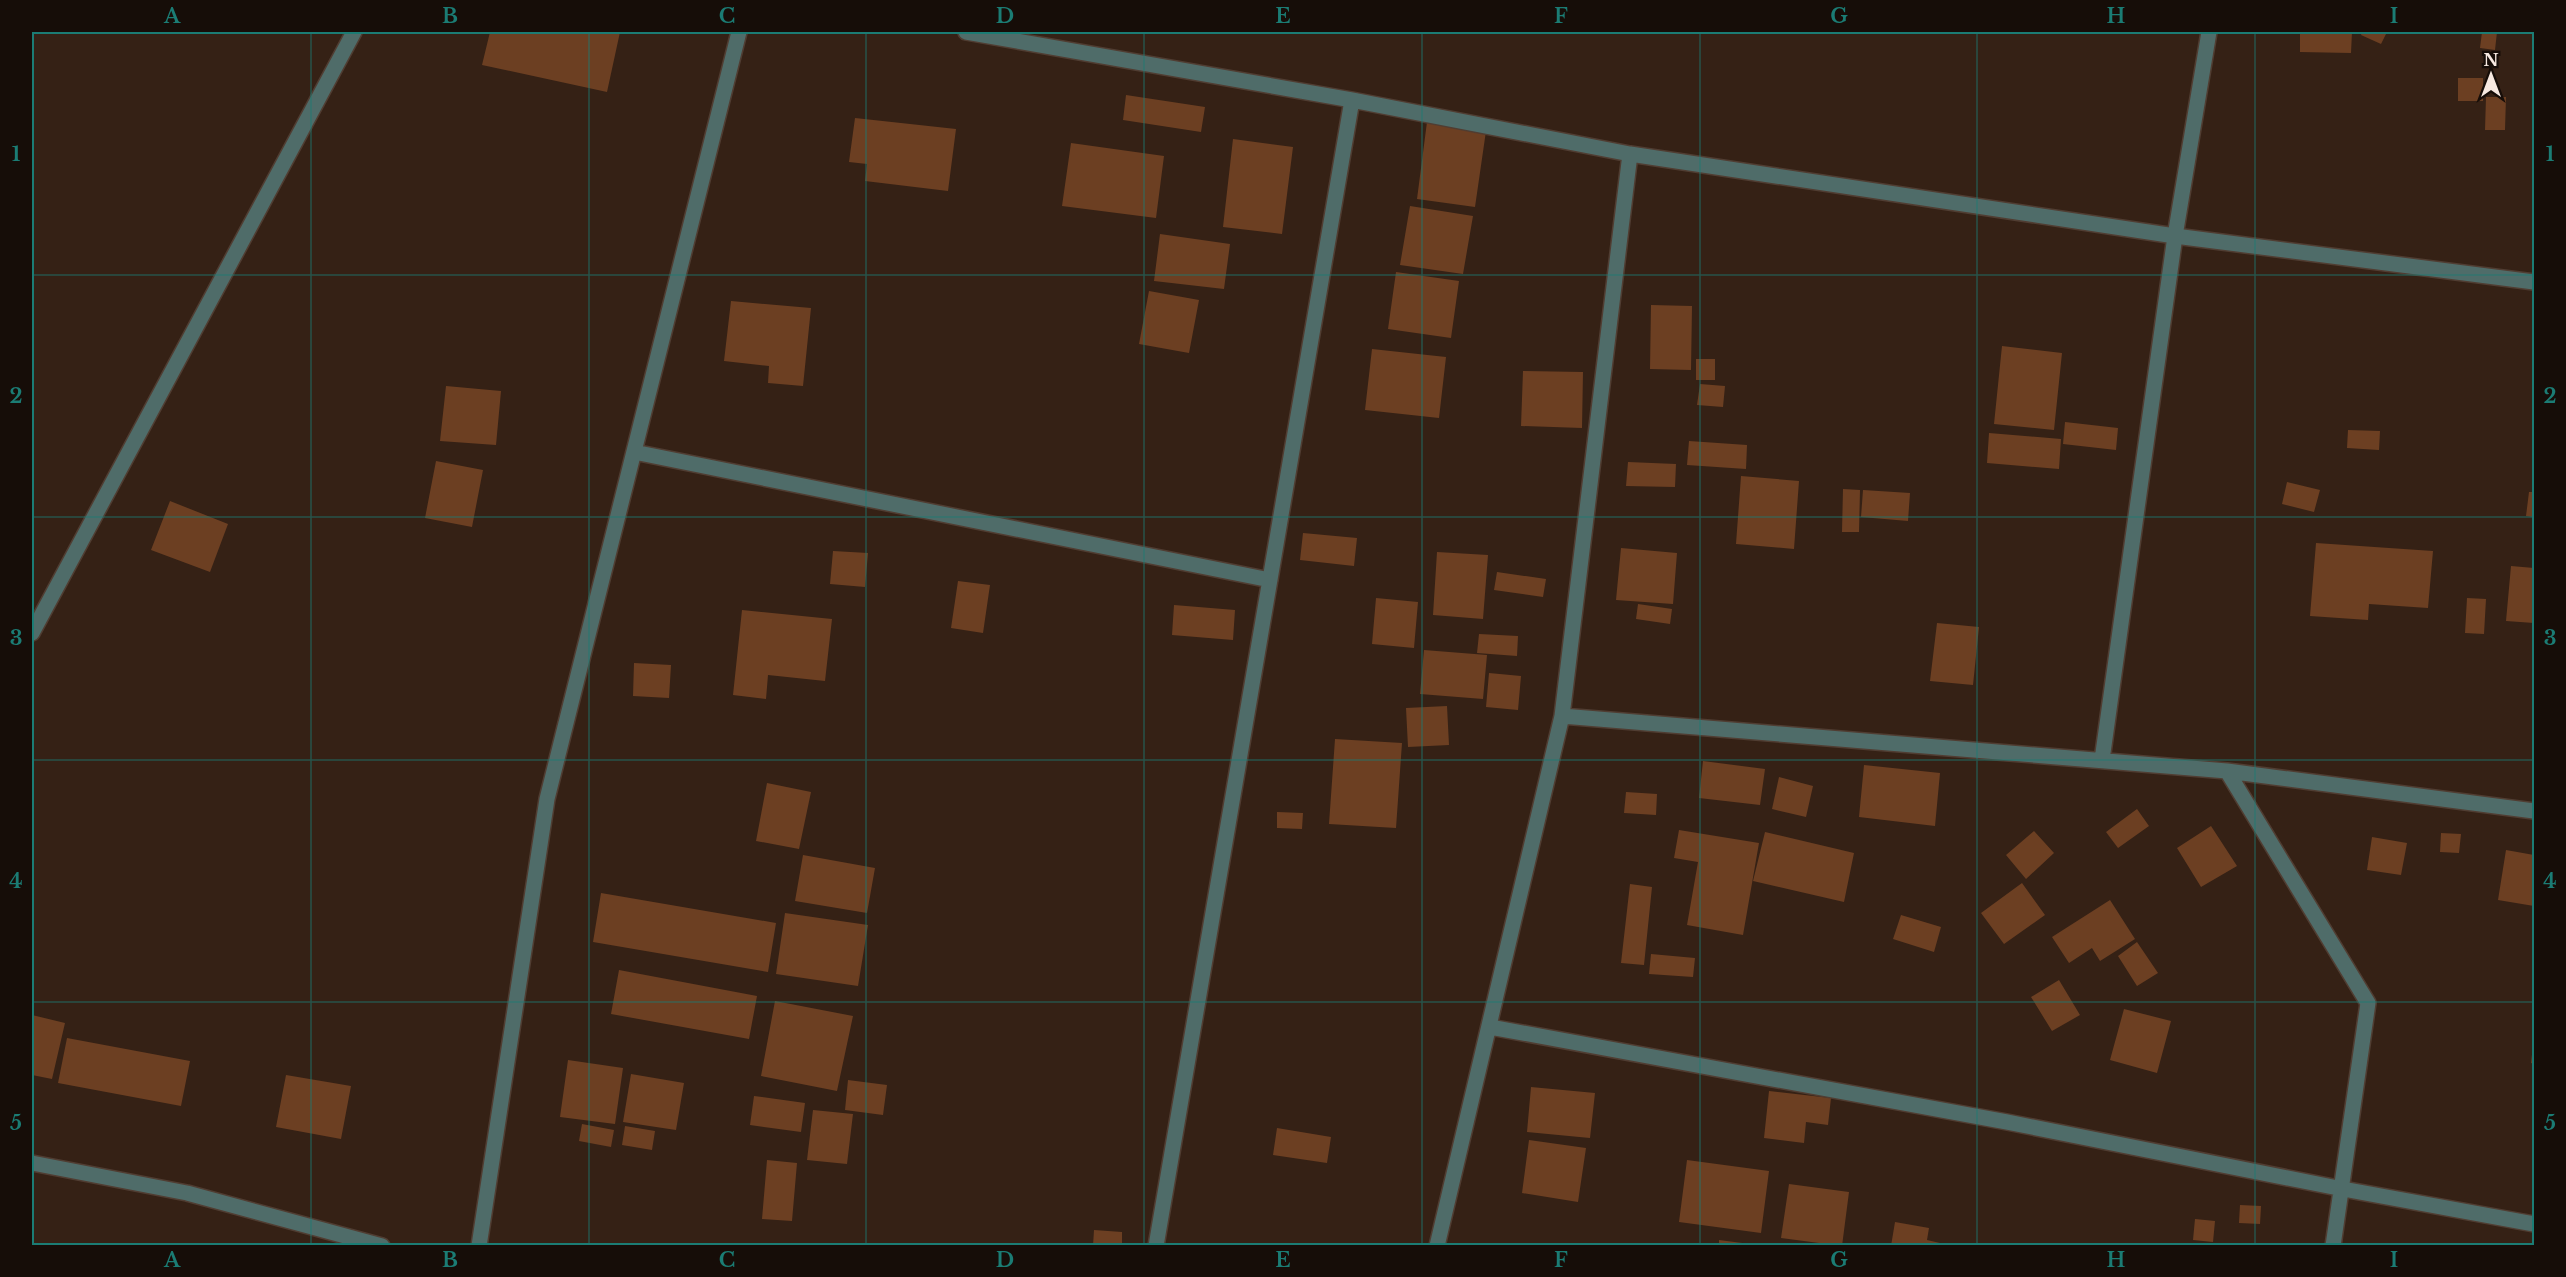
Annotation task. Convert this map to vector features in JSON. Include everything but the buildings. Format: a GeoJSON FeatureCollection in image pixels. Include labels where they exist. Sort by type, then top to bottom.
{"type":"FeatureCollection","features":[{"type":"Feature","properties":{"kind":"street"},"geometry":{"type":"LineString","coordinates":[[32,633],[354,32]]}},
{"type":"Feature","properties":{"kind":"street"},"geometry":{"type":"LineString","coordinates":[[479,1245],[548,799],[739,32]]}},
{"type":"Feature","properties":{"kind":"street"},"geometry":{"type":"LineString","coordinates":[[966,32],[1352,100],[1630,154],[2175,236],[2535,282]]}},
{"type":"Feature","properties":{"kind":"street"},"geometry":{"type":"LineString","coordinates":[[2102,760],[2175,236],[2209,32]]}},
{"type":"Feature","properties":{"kind":"street"},"geometry":{"type":"LineString","coordinates":[[1156,1245],[1352,100]]}},
{"type":"Feature","properties":{"kind":"street"},"geometry":{"type":"LineString","coordinates":[[1437,1245],[1562,716],[1630,154]]}},
{"type":"Feature","properties":{"kind":"street"},"geometry":{"type":"LineString","coordinates":[[634,452],[1270,580]]}},
{"type":"Feature","properties":{"kind":"street"},"geometry":{"type":"LineString","coordinates":[[1562,716],[2227,771],[2535,811]]}},
{"type":"Feature","properties":{"kind":"street"},"geometry":{"type":"LineString","coordinates":[[2227,771],[2368,1003],[2343,1189],[2333,1245]]}},
{"type":"Feature","properties":{"kind":"street"},"geometry":{"type":"LineString","coordinates":[[1490,1026],[1995,1119],[2343,1189],[2535,1224]]}},
{"type":"Feature","properties":{"kind":"street"},"geometry":{"type":"LineString","coordinates":[[32,1163],[187,1193],[382,1245]]}}]}
